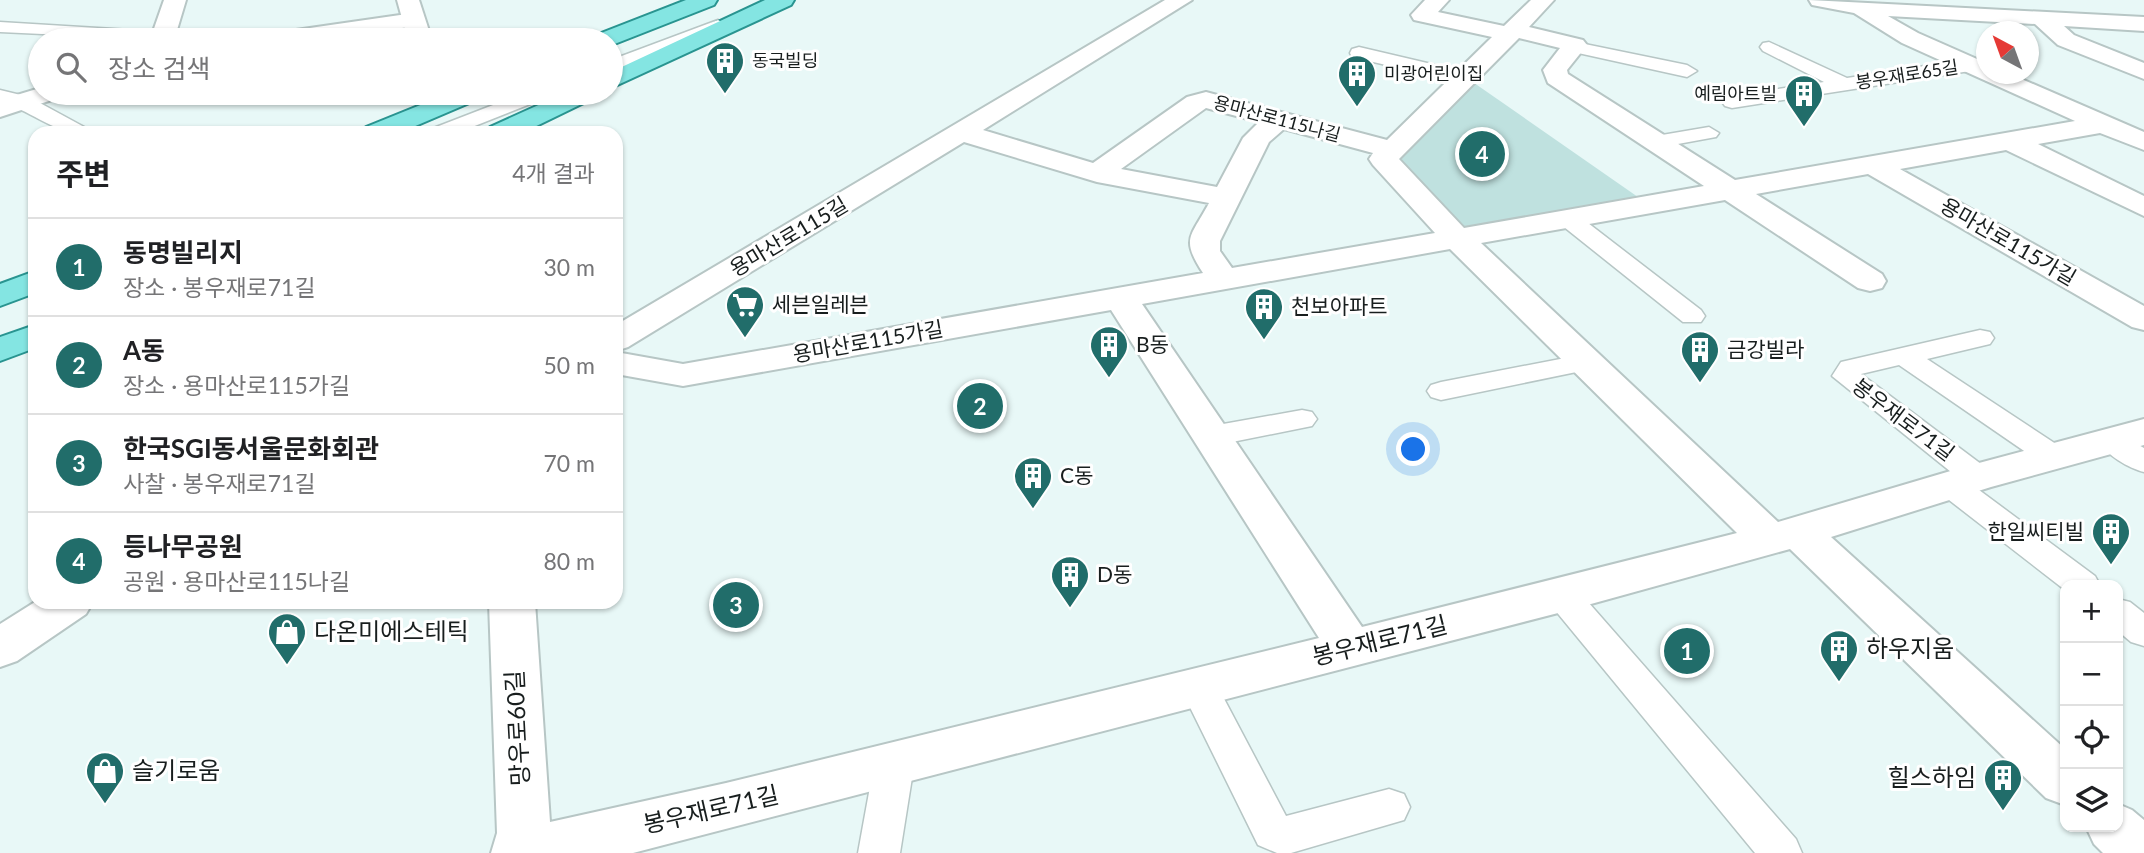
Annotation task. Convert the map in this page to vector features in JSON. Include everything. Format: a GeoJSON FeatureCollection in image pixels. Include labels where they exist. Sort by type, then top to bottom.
{"type":"FeatureCollection","features":[{"type":"Feature","properties":{"kind":"main road"},"geometry":{"type":"LineString","coordinates":[[623,33],[706,0]]}},
{"type":"Feature","properties":{"kind":"main road"},"geometry":{"type":"LineString","coordinates":[[623,75],[778,2]]}},
{"type":"Feature","properties":{"kind":"main road"},"geometry":{"type":"LineString","coordinates":[[389,126],[427,105]]}},
{"type":"Feature","properties":{"kind":"main road"},"geometry":{"type":"LineString","coordinates":[[515,126],[560,105]]}},
{"type":"Feature","properties":{"kind":"main road"},"geometry":{"type":"LineString","coordinates":[[0,296],[28,284]]}},
{"type":"Feature","properties":{"kind":"main road"},"geometry":{"type":"LineString","coordinates":[[0,351],[28,338]]}},
{"type":"Feature","properties":{"kind":"street"},"geometry":{"type":"LineString","coordinates":[[166,28],[175,0]]}},
{"type":"Feature","properties":{"kind":"street","name":"용마산로115길"},"geometry":{"type":"LineString","coordinates":[[623,336],[1181,0]]}},
{"type":"Feature","properties":{"kind":"street"},"geometry":{"type":"LineString","coordinates":[[1438,0],[1422,15],[1576,47],[1555,70],[1557,78],[1870,281]]}},
{"type":"Feature","properties":{"kind":"street"},"geometry":{"type":"LineString","coordinates":[[1544,0],[1383,159],[1457,237],[1586,362],[2060,778]]}},
{"type":"Feature","properties":{"kind":"street"},"geometry":{"type":"LineString","coordinates":[[1820,0],[2042,19],[2144,24]]}},
{"type":"Feature","properties":{"kind":"street","name":"봉우재로65길"},"geometry":{"type":"LineString","coordinates":[[1857,3],[1910,38],[1976,67]]}},
{"type":"Feature","properties":{"kind":"street"},"geometry":{"type":"LineString","coordinates":[[2042,19],[2066,40],[2144,72]]}},
{"type":"Feature","properties":{"kind":"street"},"geometry":{"type":"LineString","coordinates":[[358,28],[414,20]]}},
{"type":"Feature","properties":{"kind":"street","name":"봉우재로65길"},"geometry":{"type":"LineString","coordinates":[[2014,84],[2144,142]]}},
{"type":"Feature","properties":{"kind":"street"},"geometry":{"type":"LineString","coordinates":[[7,102],[28,98]]}},
{"type":"Feature","properties":{"kind":"street","name":"용마산로115나길"},"geometry":{"type":"LineString","coordinates":[[1097,173],[1196,102],[1212,101],[1394,150]]}},
{"type":"Feature","properties":{"kind":"street"},"geometry":{"type":"LineString","coordinates":[[1223,279],[1203,247],[1204,241],[1257,138],[1279,119]]}},
{"type":"Feature","properties":{"kind":"street","name":"용마산로115가길"},"geometry":{"type":"LineString","coordinates":[[623,364],[683,375],[2104,124]]}},
{"type":"Feature","properties":{"kind":"street"},"geometry":{"type":"LineString","coordinates":[[963,133],[1097,173],[1226,197]]}},
{"type":"Feature","properties":{"kind":"street"},"geometry":{"type":"LineString","coordinates":[[2010,141],[2144,207]]}},
{"type":"Feature","properties":{"kind":"street","name":"용마산로115가길"},"geometry":{"type":"LineString","coordinates":[[1873,165],[2144,320]]}},
{"type":"Feature","properties":{"kind":"street"},"geometry":{"type":"LineString","coordinates":[[1120,297],[1352,648]]}},
{"type":"Feature","properties":{"kind":"street","name":"봉우재로71길"},"geometry":{"type":"LineString","coordinates":[[526,853],[894,765],[1562,594],[1784,536],[1964,481],[2054,457],[2133,445]]}},
{"type":"Feature","properties":{"kind":"street"},"geometry":{"type":"LineString","coordinates":[[0,648],[59,609]]}},
{"type":"Feature","properties":{"kind":"street","name":"망우로60길"},"geometry":{"type":"LineString","coordinates":[[512,609],[524,833],[519,853]]}},
{"type":"Feature","properties":{"kind":"street"},"geometry":{"type":"LineString","coordinates":[[2118,832],[2141,853]]}},
{"type":"Feature","properties":{"kind":"lane"},"geometry":{"type":"LineString","coordinates":[[623,61],[778,2]]}},
{"type":"Feature","properties":{"kind":"lane"},"geometry":{"type":"LineString","coordinates":[[0,27],[28,29]]}},
{"type":"Feature","properties":{"kind":"lane"},"geometry":{"type":"LineString","coordinates":[[1576,47],[1688,71]]}},
{"type":"Feature","properties":{"kind":"lane","name":"봉우재로65길"},"geometry":{"type":"LineString","coordinates":[[1769,47],[1844,85]]}},
{"type":"Feature","properties":{"kind":"lane"},"geometry":{"type":"LineString","coordinates":[[1359,54],[1467,78]]}},
{"type":"Feature","properties":{"kind":"lane","name":"봉우재로65길"},"geometry":{"type":"LineString","coordinates":[[1732,102],[1844,85],[1976,71]]}},
{"type":"Feature","properties":{"kind":"lane"},"geometry":{"type":"LineString","coordinates":[[7,102],[71,126]]}},
{"type":"Feature","properties":{"kind":"lane"},"geometry":{"type":"LineString","coordinates":[[456,126],[510,105]]}},
{"type":"Feature","properties":{"kind":"lane"},"geometry":{"type":"LineString","coordinates":[[1656,142],[1709,133]]}},
{"type":"Feature","properties":{"kind":"lane"},"geometry":{"type":"LineString","coordinates":[[1566,218],[1692,316]]}},
{"type":"Feature","properties":{"kind":"lane","name":"봉우재로71길"},"geometry":{"type":"LineString","coordinates":[[1980,338],[1851,368],[1846,376],[2077,580]]}},
{"type":"Feature","properties":{"kind":"lane"},"geometry":{"type":"LineString","coordinates":[[1904,356],[2054,457]]}},
{"type":"Feature","properties":{"kind":"lane"},"geometry":{"type":"LineString","coordinates":[[1441,391],[1586,362]]}},
{"type":"Feature","properties":{"kind":"lane"},"geometry":{"type":"LineString","coordinates":[[1212,436],[1303,419]]}},
{"type":"Feature","properties":{"kind":"lane"},"geometry":{"type":"LineString","coordinates":[[1562,594],[1781,853]]}},
{"type":"Feature","properties":{"kind":"lane"},"geometry":{"type":"LineString","coordinates":[[2123,616],[2144,632]]}},
{"type":"Feature","properties":{"kind":"lane"},"geometry":{"type":"LineString","coordinates":[[1199,687],[1273,832],[1283,836],[1390,807]]}},
{"type":"Feature","properties":{"kind":"lane"},"geometry":{"type":"LineString","coordinates":[[879,853],[894,765]]}},
{"type":"Feature","properties":{"kind":"shaded area"},"geometry":{"type":"Polygon","coordinates":[[[1467,78],[1648,204],[1457,238],[1383,159],[1467,78]]]}},
{"type":"Feature","properties":{"kind":"place","name":"동국빌딩"},"geometry":{"type":"Point","coordinates":[725,95]}},
{"type":"Feature","properties":{"kind":"place","name":"미광어린이집"},"geometry":{"type":"Point","coordinates":[1357,108]}},
{"type":"Feature","properties":{"kind":"place","name":"예림아트빌"},"geometry":{"type":"Point","coordinates":[1804,128]}},
{"type":"Feature","properties":{"kind":"place","name":"등나무공원"},"geometry":{"type":"Point","coordinates":[1482,154]}},
{"type":"Feature","properties":{"kind":"place","name":"세븐일레븐"},"geometry":{"type":"Point","coordinates":[745,339]}},
{"type":"Feature","properties":{"kind":"place","name":"천보아파트"},"geometry":{"type":"Point","coordinates":[1264,341]}},
{"type":"Feature","properties":{"kind":"place","name":"B동"},"geometry":{"type":"Point","coordinates":[1109,379]}},
{"type":"Feature","properties":{"kind":"place","name":"금강빌라"},"geometry":{"type":"Point","coordinates":[1700,384]}},
{"type":"Feature","properties":{"kind":"place","name":"A동"},"geometry":{"type":"Point","coordinates":[980,406]}},
{"type":"Feature","properties":{"kind":"place","name":"C동"},"geometry":{"type":"Point","coordinates":[1033,510]}},
{"type":"Feature","properties":{"kind":"place","name":"한일씨티빌"},"geometry":{"type":"Point","coordinates":[2111,566]}},
{"type":"Feature","properties":{"kind":"place","name":"한국SGI동서울문화회관"},"geometry":{"type":"Point","coordinates":[736,605]}},
{"type":"Feature","properties":{"kind":"place","name":"D동"},"geometry":{"type":"Point","coordinates":[1070,609]}},
{"type":"Feature","properties":{"kind":"place","name":"동명빌리지"},"geometry":{"type":"Point","coordinates":[1687,651]}},
{"type":"Feature","properties":{"kind":"place","name":"다온미에스테틱"},"geometry":{"type":"Point","coordinates":[287,666]}},
{"type":"Feature","properties":{"kind":"place","name":"하우지움"},"geometry":{"type":"Point","coordinates":[1839,683]}},
{"type":"Feature","properties":{"kind":"place","name":"슬기로움"},"geometry":{"type":"Point","coordinates":[105,805]}},
{"type":"Feature","properties":{"kind":"place","name":"힐스하임"},"geometry":{"type":"Point","coordinates":[2003,812]}}]}
